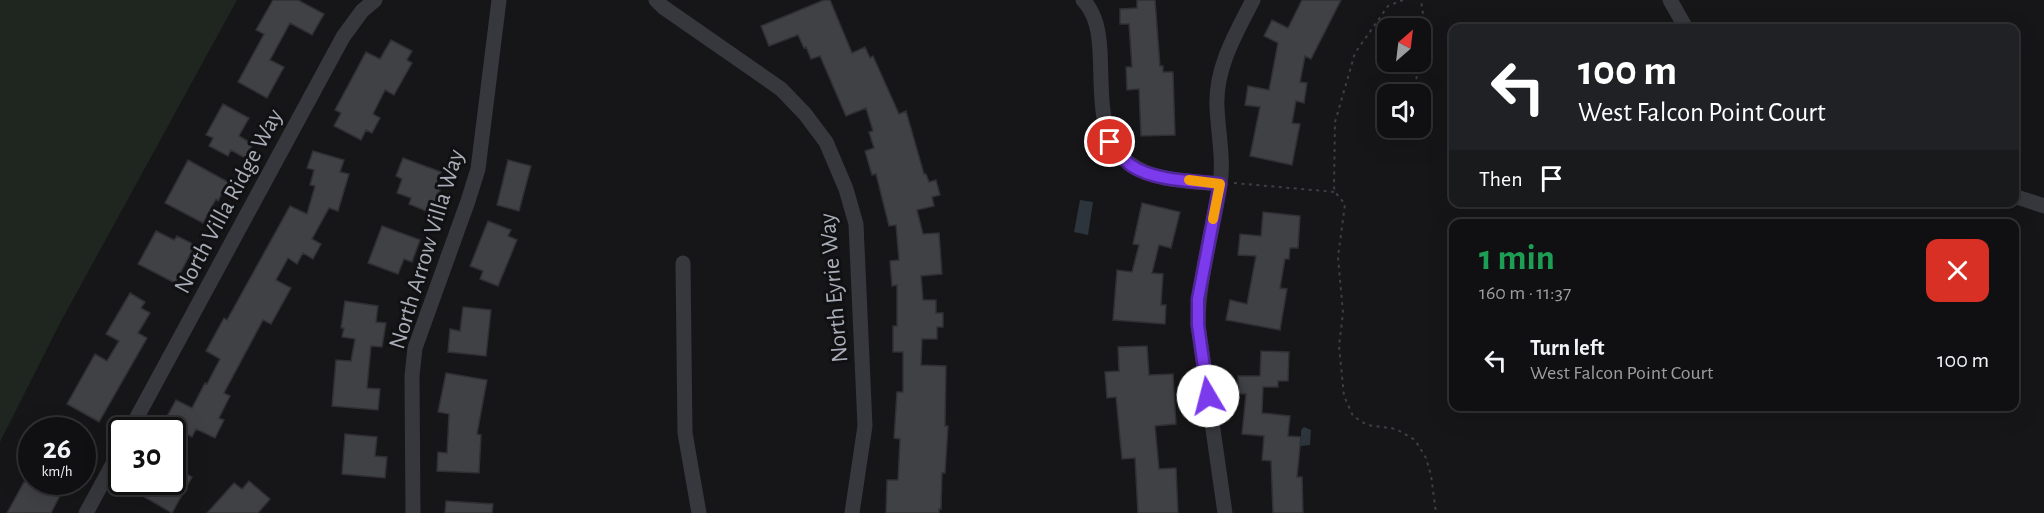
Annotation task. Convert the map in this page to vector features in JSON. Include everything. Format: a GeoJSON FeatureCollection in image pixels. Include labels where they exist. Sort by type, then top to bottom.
{"type":"FeatureCollection","features":[{"type":"Feature","properties":{"kind":"street","name":"North Villa Ridge Way"},"geometry":{"type":"LineString","coordinates":[[137,417],[343,37],[362,11],[375,0]]}},
{"type":"Feature","properties":{"kind":"street","name":"North Arrow Villa Way"},"geometry":{"type":"LineString","coordinates":[[412,513],[412,376],[415,348],[474,185],[481,148],[499,0]]}},
{"type":"Feature","properties":{"kind":"street","name":"North Eyrie Way"},"geometry":{"type":"LineString","coordinates":[[657,0],[663,7],[781,89],[805,114],[826,142],[846,189],[856,224],[865,426],[852,513]]}},
{"type":"Feature","properties":{"kind":"street"},"geometry":{"type":"LineString","coordinates":[[1083,0],[1098,30],[1105,125],[1110,142],[1120,156],[1134,168],[1161,177],[1224,183]]}},
{"type":"Feature","properties":{"kind":"street"},"geometry":{"type":"LineString","coordinates":[[1225,513],[1198,325],[1198,299],[1224,183],[1217,105],[1219,82],[1234,36],[1253,0]]}},
{"type":"Feature","properties":{"kind":"street"},"geometry":{"type":"LineString","coordinates":[[1670,0],[1684,24]]}},
{"type":"Feature","properties":{"kind":"street"},"geometry":{"type":"LineString","coordinates":[[2019,198],[2044,206]]}},
{"type":"Feature","properties":{"kind":"street"},"geometry":{"type":"LineString","coordinates":[[683,262],[685,433],[699,513]]}},
{"type":"Feature","properties":{"kind":"street"},"geometry":{"type":"LineString","coordinates":[[86,513],[108,473]]}},
{"type":"Feature","properties":{"kind":"path"},"geometry":{"type":"LineString","coordinates":[[1403,0],[1388,6],[1355,53],[1335,122],[1335,192],[1345,204],[1338,257],[1343,313],[1339,346],[1344,396],[1353,416],[1367,425],[1396,429],[1415,440],[1426,458],[1431,475],[1436,513]]}},
{"type":"Feature","properties":{"kind":"path"},"geometry":{"type":"LineString","coordinates":[[1421,0],[1422,18]]}},
{"type":"Feature","properties":{"kind":"path"},"geometry":{"type":"LineString","coordinates":[[1224,183],[1335,192]]}},
{"type":"Feature","properties":{"kind":"shaded area"},"geometry":{"type":"Polygon","coordinates":[[[0,0],[237,0],[60,323],[0,442],[0,0]]]}},
{"type":"Feature","properties":{"kind":"shaded area"},"geometry":{"type":"Polygon","coordinates":[[[1080,200],[1093,202],[1088,235],[1074,232],[1080,200]]]}},
{"type":"Feature","properties":{"kind":"shaded area"},"geometry":{"type":"Polygon","coordinates":[[[1304,427],[1311,430],[1310,445],[1301,446],[1301,430],[1304,427]]]}},
{"type":"Feature","properties":{"kind":"building"},"geometry":{"type":"Polygon","coordinates":[[[273,0],[298,0],[324,14],[312,35],[290,23],[270,60],[284,67],[267,98],[238,82],[264,34],[256,30],[273,0]]]}},
{"type":"Feature","properties":{"kind":"building"},"geometry":{"type":"Polygon","coordinates":[[[824,0],[830,0],[852,53],[865,47],[870,58],[873,56],[899,114],[906,111],[924,174],[929,182],[936,180],[940,195],[932,197],[934,206],[917,210],[923,234],[939,233],[942,274],[921,276],[923,300],[936,300],[936,313],[943,313],[943,327],[937,327],[937,339],[922,339],[921,365],[946,366],[945,426],[948,426],[945,473],[942,473],[939,513],[886,513],[887,480],[898,480],[900,439],[894,438],[897,392],[903,392],[903,352],[893,352],[893,326],[897,326],[897,285],[892,286],[890,261],[899,260],[896,225],[889,226],[876,174],[872,175],[865,151],[874,148],[869,132],[873,131],[866,108],[846,116],[820,56],[811,59],[798,35],[769,46],[761,26],[824,0]]]}},
{"type":"Feature","properties":{"kind":"building"},"geometry":{"type":"Polygon","coordinates":[[[1137,0],[1155,0],[1160,66],[1163,66],[1163,72],[1173,72],[1175,135],[1141,136],[1139,89],[1127,90],[1126,67],[1132,67],[1129,24],[1120,24],[1120,9],[1137,8],[1137,0]]]}},
{"type":"Feature","properties":{"kind":"building"},"geometry":{"type":"Polygon","coordinates":[[[1302,0],[1341,0],[1311,59],[1305,56],[1300,82],[1307,83],[1304,103],[1296,101],[1292,123],[1300,124],[1292,165],[1250,156],[1260,107],[1245,105],[1248,86],[1269,90],[1278,43],[1264,36],[1272,20],[1288,28],[1302,0]]]}},
{"type":"Feature","properties":{"kind":"building"},"geometry":{"type":"Polygon","coordinates":[[[391,40],[412,51],[407,60],[412,63],[394,95],[385,90],[373,114],[380,118],[372,133],[366,130],[361,140],[334,126],[341,113],[335,110],[366,52],[380,59],[391,40]]]}},
{"type":"Feature","properties":{"kind":"building"},"geometry":{"type":"Polygon","coordinates":[[[223,104],[249,118],[239,136],[253,144],[245,158],[231,150],[228,156],[209,146],[213,138],[206,135],[223,104]]]}},
{"type":"Feature","properties":{"kind":"building"},"geometry":{"type":"Polygon","coordinates":[[[313,151],[344,160],[340,172],[349,174],[338,211],[329,208],[312,239],[321,244],[313,259],[303,253],[297,264],[288,258],[276,280],[291,288],[271,324],[263,320],[224,393],[230,396],[219,418],[224,420],[215,438],[196,429],[192,437],[186,434],[186,417],[167,417],[176,400],[192,408],[205,383],[207,384],[220,359],[206,351],[224,318],[227,320],[290,206],[307,214],[315,186],[310,185],[314,170],[307,168],[313,151]]]}},
{"type":"Feature","properties":{"kind":"building"},"geometry":{"type":"Polygon","coordinates":[[[403,158],[441,172],[436,186],[441,188],[431,213],[409,204],[411,198],[397,193],[402,179],[396,176],[403,158]]]}},
{"type":"Feature","properties":{"kind":"building"},"geometry":{"type":"Polygon","coordinates":[[[188,160],[228,182],[203,223],[165,203],[188,160]]]}},
{"type":"Feature","properties":{"kind":"building"},"geometry":{"type":"Polygon","coordinates":[[[508,160],[531,166],[519,211],[497,205],[508,160]]]}},
{"type":"Feature","properties":{"kind":"building"},"geometry":{"type":"Polygon","coordinates":[[[1142,203],[1180,212],[1171,248],[1159,245],[1152,273],[1163,274],[1161,305],[1166,305],[1165,324],[1113,320],[1117,270],[1132,272],[1139,245],[1133,244],[1142,203]]]}},
{"type":"Feature","properties":{"kind":"building"},"geometry":{"type":"Polygon","coordinates":[[[1263,212],[1300,216],[1298,248],[1290,248],[1289,259],[1285,259],[1280,288],[1287,289],[1280,330],[1226,320],[1230,300],[1247,304],[1256,256],[1238,255],[1240,234],[1261,236],[1263,212]]]}},
{"type":"Feature","properties":{"kind":"building"},"geometry":{"type":"Polygon","coordinates":[[[488,221],[511,230],[508,236],[517,240],[498,286],[480,279],[483,271],[470,266],[488,221]]]}},
{"type":"Feature","properties":{"kind":"building"},"geometry":{"type":"Polygon","coordinates":[[[382,226],[420,240],[412,262],[404,259],[398,274],[368,263],[382,226]]]}},
{"type":"Feature","properties":{"kind":"building"},"geometry":{"type":"Polygon","coordinates":[[[156,231],[174,240],[177,236],[195,245],[175,283],[138,264],[156,231]]]}},
{"type":"Feature","properties":{"kind":"building"},"geometry":{"type":"Polygon","coordinates":[[[130,293],[145,302],[141,308],[150,313],[138,333],[147,338],[99,422],[96,417],[90,417],[67,404],[95,354],[107,361],[119,341],[106,334],[130,293]]]}},
{"type":"Feature","properties":{"kind":"building"},"geometry":{"type":"Polygon","coordinates":[[[345,301],[378,306],[376,322],[386,323],[382,347],[371,346],[367,388],[380,389],[378,410],[332,406],[336,360],[351,361],[355,339],[342,337],[345,301]]]}},
{"type":"Feature","properties":{"kind":"building"},"geometry":{"type":"Polygon","coordinates":[[[463,307],[491,310],[486,356],[448,352],[450,329],[460,331],[463,307]]]}},
{"type":"Feature","properties":{"kind":"building"},"geometry":{"type":"Polygon","coordinates":[[[1147,346],[1149,375],[1173,374],[1176,424],[1155,426],[1159,469],[1176,468],[1178,513],[1138,513],[1135,458],[1122,459],[1116,397],[1107,398],[1105,372],[1119,371],[1118,347],[1147,346]]]}},
{"type":"Feature","properties":{"kind":"building"},"geometry":{"type":"Polygon","coordinates":[[[1261,351],[1289,352],[1288,381],[1278,381],[1278,387],[1263,387],[1262,413],[1290,416],[1288,436],[1301,437],[1297,477],[1302,477],[1303,513],[1273,513],[1271,461],[1262,460],[1264,436],[1242,434],[1246,394],[1238,394],[1238,376],[1260,376],[1261,351]]]}},
{"type":"Feature","properties":{"kind":"building"},"geometry":{"type":"Polygon","coordinates":[[[446,373],[487,380],[477,434],[481,435],[479,473],[437,471],[438,452],[447,453],[449,414],[438,412],[446,373]]]}},
{"type":"Feature","properties":{"kind":"building"},"geometry":{"type":"Polygon","coordinates":[[[345,434],[377,437],[375,456],[387,457],[385,478],[342,474],[345,434]]]}},
{"type":"Feature","properties":{"kind":"building"},"geometry":{"type":"Polygon","coordinates":[[[186,474],[192,477],[186,488],[186,474]]]}},
{"type":"Feature","properties":{"kind":"building"},"geometry":{"type":"Polygon","coordinates":[[[249,481],[270,499],[258,513],[207,513],[234,483],[242,489],[249,481]]]}},
{"type":"Feature","properties":{"kind":"building"},"geometry":{"type":"Polygon","coordinates":[[[18,493],[18,495],[60,495],[51,513],[7,513],[18,493]]]}},
{"type":"Feature","properties":{"kind":"building"},"geometry":{"type":"Polygon","coordinates":[[[141,495],[182,495],[172,513],[141,495]]]}},
{"type":"Feature","properties":{"kind":"building"},"geometry":{"type":"Polygon","coordinates":[[[446,501],[493,504],[492,513],[445,513],[446,501]]]}},
{"type":"Feature","properties":{"kind":"slow traffic"},"geometry":{"type":"LineString","coordinates":[[1189,180],[1220,184],[1213,219]]}},
{"type":"Feature","properties":{"kind":"route"},"geometry":{"type":"LineString","coordinates":[[1110,142],[1120,156],[1134,168],[1161,177],[1220,184],[1198,299],[1198,325],[1208,396]]}}]}
